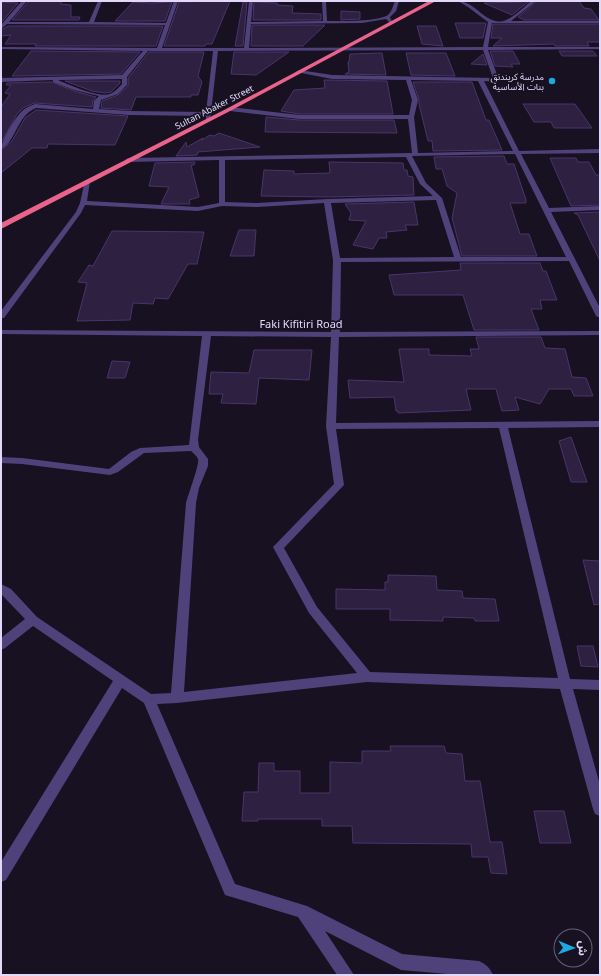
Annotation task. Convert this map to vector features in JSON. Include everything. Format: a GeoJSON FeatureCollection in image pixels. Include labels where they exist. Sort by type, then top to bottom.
{"type":"FeatureCollection","features":[{"type":"Feature","properties":{"kind":"highway","name":"Sultan Abaker Street"},"geometry":{"type":"LineString","coordinates":[[1,226],[208,117],[230,109],[342,49],[389,20],[433,1]]}},
{"type":"Feature","properties":{"kind":"street"},"geometry":{"type":"LineString","coordinates":[[4,1],[25,1]]}},
{"type":"Feature","properties":{"kind":"street"},"geometry":{"type":"LineString","coordinates":[[1,28],[25,1]]}},
{"type":"Feature","properties":{"kind":"street"},"geometry":{"type":"LineString","coordinates":[[91,23],[100,1]]}},
{"type":"Feature","properties":{"kind":"street"},"geometry":{"type":"LineString","coordinates":[[159,49],[176,1]]}},
{"type":"Feature","properties":{"kind":"street"},"geometry":{"type":"LineString","coordinates":[[246,50],[250,23],[251,1]]}},
{"type":"Feature","properties":{"kind":"street"},"geometry":{"type":"LineString","coordinates":[[324,1],[324,22]]}},
{"type":"Feature","properties":{"kind":"street"},"geometry":{"type":"LineString","coordinates":[[250,23],[366,22],[389,20],[397,1]]}},
{"type":"Feature","properties":{"kind":"street"},"geometry":{"type":"LineString","coordinates":[[460,1],[470,6],[490,22],[600,22]]}},
{"type":"Feature","properties":{"kind":"street"},"geometry":{"type":"LineString","coordinates":[[505,22],[534,1]]}},
{"type":"Feature","properties":{"kind":"street"},"geometry":{"type":"LineString","coordinates":[[298,72],[332,77],[408,79],[480,78],[496,80],[485,50],[490,22]]}},
{"type":"Feature","properties":{"kind":"street"},"geometry":{"type":"LineString","coordinates":[[6,23],[168,24]]}},
{"type":"Feature","properties":{"kind":"street"},"geometry":{"type":"LineString","coordinates":[[1,48],[485,50],[600,48]]}},
{"type":"Feature","properties":{"kind":"street"},"geometry":{"type":"LineString","coordinates":[[1,80],[124,76],[147,49]]}},
{"type":"Feature","properties":{"kind":"street"},"geometry":{"type":"LineString","coordinates":[[1,147],[21,113],[27,108],[50,106],[96,111],[208,117],[216,50]]}},
{"type":"Feature","properties":{"kind":"street"},"geometry":{"type":"LineString","coordinates":[[96,111],[95,102],[98,98],[115,93],[125,84],[124,76]]}},
{"type":"Feature","properties":{"kind":"street"},"geometry":{"type":"LineString","coordinates":[[480,78],[600,316]]}},
{"type":"Feature","properties":{"kind":"street"},"geometry":{"type":"LineString","coordinates":[[52,79],[76,90],[104,96]]}},
{"type":"Feature","properties":{"kind":"street"},"geometry":{"type":"LineString","coordinates":[[408,79],[415,100],[411,117],[412,154],[423,184],[439,198],[458,259]]}},
{"type":"Feature","properties":{"kind":"street"},"geometry":{"type":"LineString","coordinates":[[230,109],[299,117],[411,117]]}},
{"type":"Feature","properties":{"kind":"street"},"geometry":{"type":"LineString","coordinates":[[128,160],[600,150]]}},
{"type":"Feature","properties":{"kind":"street"},"geometry":{"type":"LineString","coordinates":[[222,158],[222,204]]}},
{"type":"Feature","properties":{"kind":"street"},"geometry":{"type":"LineString","coordinates":[[1,316],[79,212],[83,203],[87,181]]}},
{"type":"Feature","properties":{"kind":"street"},"geometry":{"type":"LineString","coordinates":[[83,203],[191,209],[206,208],[222,204],[257,205],[327,201],[439,198]]}},
{"type":"Feature","properties":{"kind":"street"},"geometry":{"type":"LineString","coordinates":[[327,201],[337,260],[331,426],[339,485],[278,547],[313,610],[367,677]]}},
{"type":"Feature","properties":{"kind":"street"},"geometry":{"type":"LineString","coordinates":[[547,210],[600,208]]}},
{"type":"Feature","properties":{"kind":"street"},"geometry":{"type":"LineString","coordinates":[[337,260],[571,258]]}},
{"type":"Feature","properties":{"kind":"street","name":"Faki Kifitiri Road"},"geometry":{"type":"LineString","coordinates":[[1,332],[335,335],[600,333]]}},
{"type":"Feature","properties":{"kind":"street"},"geometry":{"type":"LineString","coordinates":[[177,698],[192,502],[194,488],[203,466],[203,459],[194,448],[192,440],[207,333]]}},
{"type":"Feature","properties":{"kind":"street"},"geometry":{"type":"LineString","coordinates":[[331,426],[600,424]]}},
{"type":"Feature","properties":{"kind":"street"},"geometry":{"type":"LineString","coordinates":[[503,425],[565,683],[600,808]]}},
{"type":"Feature","properties":{"kind":"street"},"geometry":{"type":"LineString","coordinates":[[1,460],[22,461],[110,472],[116,470],[137,452],[143,450],[194,448]]}},
{"type":"Feature","properties":{"kind":"street"},"geometry":{"type":"LineString","coordinates":[[1,579],[4,590],[33,620],[149,699],[230,890],[302,910],[401,962],[479,969],[485,975]]}},
{"type":"Feature","properties":{"kind":"street"},"geometry":{"type":"LineString","coordinates":[[1,645],[33,620]]}},
{"type":"Feature","properties":{"kind":"street"},"geometry":{"type":"LineString","coordinates":[[149,699],[177,698],[367,677],[600,685]]}},
{"type":"Feature","properties":{"kind":"street"},"geometry":{"type":"LineString","coordinates":[[1,875],[121,679]]}},
{"type":"Feature","properties":{"kind":"street"},"geometry":{"type":"LineString","coordinates":[[302,910],[346,975]]}},
{"type":"Feature","properties":{"kind":"building"},"geometry":{"type":"Polygon","coordinates":[[[62,1],[60,4],[71,5],[71,17],[80,17],[79,20],[12,20],[28,2],[62,1]]]}},
{"type":"Feature","properties":{"kind":"building"},"geometry":{"type":"Polygon","coordinates":[[[230,1],[212,44],[206,44],[205,46],[164,46],[179,2],[230,1]]]}},
{"type":"Feature","properties":{"kind":"building"},"geometry":{"type":"Polygon","coordinates":[[[521,1],[529,1],[512,15],[484,3],[522,2],[521,1]]]}},
{"type":"Feature","properties":{"kind":"building"},"geometry":{"type":"Polygon","coordinates":[[[537,1],[579,1],[584,8],[591,9],[599,20],[524,20],[518,17],[537,1]]]}},
{"type":"Feature","properties":{"kind":"building"},"geometry":{"type":"Polygon","coordinates":[[[1,2],[18,3],[1,23],[1,2]]]}},
{"type":"Feature","properties":{"kind":"building"},"geometry":{"type":"Polygon","coordinates":[[[133,2],[172,2],[165,21],[115,21],[133,2]]]}},
{"type":"Feature","properties":{"kind":"building"},"geometry":{"type":"Polygon","coordinates":[[[243,2],[247,2],[243,46],[235,46],[243,2]]]}},
{"type":"Feature","properties":{"kind":"building"},"geometry":{"type":"Polygon","coordinates":[[[254,2],[277,3],[277,5],[293,6],[292,13],[321,14],[321,20],[253,20],[254,2]]]}},
{"type":"Feature","properties":{"kind":"building"},"geometry":{"type":"Polygon","coordinates":[[[341,11],[360,12],[360,19],[341,20],[341,11]]]}},
{"type":"Feature","properties":{"kind":"building"},"geometry":{"type":"Polygon","coordinates":[[[455,23],[486,23],[483,38],[460,38],[455,23]]]}},
{"type":"Feature","properties":{"kind":"building"},"geometry":{"type":"Polygon","coordinates":[[[493,24],[600,24],[600,42],[587,42],[589,46],[555,46],[554,44],[493,46],[502,38],[491,38],[493,24]]]}},
{"type":"Feature","properties":{"kind":"building"},"geometry":{"type":"Polygon","coordinates":[[[252,25],[325,25],[303,46],[251,46],[252,25]]]}},
{"type":"Feature","properties":{"kind":"building"},"geometry":{"type":"Polygon","coordinates":[[[8,26],[163,26],[156,46],[35,46],[36,44],[5,44],[11,35],[1,36],[1,30],[8,26]]]}},
{"type":"Feature","properties":{"kind":"building"},"geometry":{"type":"Polygon","coordinates":[[[417,26],[436,26],[443,46],[422,44],[417,26]]]}},
{"type":"Feature","properties":{"kind":"building"},"geometry":{"type":"Polygon","coordinates":[[[31,51],[140,52],[121,74],[12,76],[31,51]]]}},
{"type":"Feature","properties":{"kind":"building"},"geometry":{"type":"Polygon","coordinates":[[[490,51],[513,51],[520,64],[511,64],[513,67],[495,66],[490,51]]]}},
{"type":"Feature","properties":{"kind":"building"},"geometry":{"type":"Polygon","coordinates":[[[559,51],[593,51],[597,56],[562,56],[559,51]]]}},
{"type":"Feature","properties":{"kind":"building"},"geometry":{"type":"Polygon","coordinates":[[[149,52],[204,52],[198,76],[202,82],[198,95],[191,95],[191,97],[136,97],[131,110],[101,108],[102,101],[118,95],[128,86],[128,78],[149,52]]]}},
{"type":"Feature","properties":{"kind":"building"},"geometry":{"type":"Polygon","coordinates":[[[234,52],[289,52],[256,75],[231,74],[234,52]]]}},
{"type":"Feature","properties":{"kind":"building"},"geometry":{"type":"Polygon","coordinates":[[[382,53],[386,75],[345,74],[349,72],[348,62],[350,54],[382,53]]]}},
{"type":"Feature","properties":{"kind":"building"},"geometry":{"type":"Polygon","coordinates":[[[406,53],[446,53],[455,76],[411,75],[406,53]]]}},
{"type":"Feature","properties":{"kind":"building"},"geometry":{"type":"Polygon","coordinates":[[[483,54],[487,65],[471,64],[483,54]]]}},
{"type":"Feature","properties":{"kind":"building"},"geometry":{"type":"Polygon","coordinates":[[[324,80],[387,81],[393,114],[299,114],[281,111],[294,90],[325,88],[324,80]]]}},
{"type":"Feature","properties":{"kind":"building"},"geometry":{"type":"Polygon","coordinates":[[[65,81],[120,81],[120,83],[111,92],[105,93],[92,91],[65,81]]]}},
{"type":"Feature","properties":{"kind":"building"},"geometry":{"type":"Polygon","coordinates":[[[52,82],[74,91],[96,97],[93,101],[92,107],[34,103],[23,108],[17,114],[1,143],[1,107],[10,94],[5,93],[11,85],[6,85],[7,83],[52,82]]]}},
{"type":"Feature","properties":{"kind":"building"},"geometry":{"type":"Polygon","coordinates":[[[413,82],[472,82],[486,120],[489,120],[502,150],[433,151],[432,141],[428,141],[419,100],[413,82]]]}},
{"type":"Feature","properties":{"kind":"building"},"geometry":{"type":"Polygon","coordinates":[[[523,104],[575,104],[592,128],[554,128],[551,122],[534,122],[523,104]]]}},
{"type":"Feature","properties":{"kind":"building"},"geometry":{"type":"Polygon","coordinates":[[[36,110],[128,116],[115,145],[48,144],[47,148],[32,148],[1,173],[1,150],[12,141],[25,118],[36,110]]]}},
{"type":"Feature","properties":{"kind":"building"},"geometry":{"type":"Polygon","coordinates":[[[266,117],[299,120],[394,120],[397,133],[265,132],[266,117]]]}},
{"type":"Feature","properties":{"kind":"building"},"geometry":{"type":"Polygon","coordinates":[[[219,133],[260,147],[198,152],[197,155],[176,156],[186,142],[187,147],[203,138],[202,140],[210,135],[214,136],[219,133]]]}},
{"type":"Feature","properties":{"kind":"building"},"geometry":{"type":"Polygon","coordinates":[[[504,156],[507,164],[514,164],[526,200],[526,203],[510,203],[520,234],[529,234],[537,256],[462,256],[452,218],[457,193],[447,186],[442,169],[436,169],[434,157],[504,156]]]}},
{"type":"Feature","properties":{"kind":"building"},"geometry":{"type":"Polygon","coordinates":[[[550,158],[576,158],[578,162],[589,162],[596,175],[600,175],[600,205],[571,206],[550,158]]]}},
{"type":"Feature","properties":{"kind":"building"},"geometry":{"type":"Polygon","coordinates":[[[195,162],[194,165],[191,165],[199,197],[189,200],[190,204],[161,204],[169,187],[149,186],[155,163],[195,162]]]}},
{"type":"Feature","properties":{"kind":"building"},"geometry":{"type":"Polygon","coordinates":[[[329,162],[403,163],[404,170],[407,170],[408,176],[413,177],[414,195],[328,197],[261,196],[264,170],[294,171],[294,174],[330,173],[329,162]]]}},
{"type":"Feature","properties":{"kind":"building"},"geometry":{"type":"Polygon","coordinates":[[[414,202],[418,225],[405,225],[407,230],[386,232],[387,238],[379,238],[373,249],[353,245],[366,221],[349,220],[351,213],[345,204],[414,202]]]}},
{"type":"Feature","properties":{"kind":"building"},"geometry":{"type":"Polygon","coordinates":[[[600,212],[600,261],[578,215],[574,213],[600,212]]]}},
{"type":"Feature","properties":{"kind":"building"},"geometry":{"type":"Polygon","coordinates":[[[239,230],[256,230],[254,256],[230,256],[239,230]]]}},
{"type":"Feature","properties":{"kind":"building"},"geometry":{"type":"Polygon","coordinates":[[[112,231],[204,232],[197,264],[188,264],[168,299],[155,298],[153,304],[133,303],[130,320],[77,321],[87,283],[78,282],[89,265],[93,266],[112,231]]]}},
{"type":"Feature","properties":{"kind":"building"},"geometry":{"type":"Polygon","coordinates":[[[460,263],[540,263],[543,271],[546,271],[557,300],[540,300],[542,309],[531,309],[539,330],[474,330],[463,295],[394,295],[389,275],[461,270],[460,263]]]}},
{"type":"Feature","properties":{"kind":"building"},"geometry":{"type":"Polygon","coordinates":[[[476,337],[541,337],[545,348],[565,349],[572,377],[586,378],[593,396],[574,396],[571,389],[549,389],[540,404],[515,397],[519,410],[502,411],[496,389],[466,389],[471,410],[398,413],[398,411],[396,411],[394,397],[350,398],[348,380],[404,382],[399,349],[429,349],[429,355],[472,356],[470,349],[479,349],[476,337]]]}},
{"type":"Feature","properties":{"kind":"building"},"geometry":{"type":"Polygon","coordinates":[[[254,350],[312,350],[309,380],[259,378],[256,404],[221,403],[223,394],[209,394],[211,372],[249,373],[254,350]]]}},
{"type":"Feature","properties":{"kind":"building"},"geometry":{"type":"Polygon","coordinates":[[[112,361],[130,362],[125,378],[107,378],[112,361]]]}},
{"type":"Feature","properties":{"kind":"building"},"geometry":{"type":"Polygon","coordinates":[[[571,437],[587,482],[571,482],[559,441],[571,437]]]}},
{"type":"Feature","properties":{"kind":"building"},"geometry":{"type":"Polygon","coordinates":[[[583,560],[600,561],[600,604],[594,605],[583,560]]]}},
{"type":"Feature","properties":{"kind":"building"},"geometry":{"type":"Polygon","coordinates":[[[388,575],[436,576],[437,590],[462,591],[463,598],[495,599],[499,621],[475,621],[474,618],[443,617],[443,621],[390,620],[390,609],[336,609],[336,589],[385,590],[385,582],[388,582],[388,575]]]}},
{"type":"Feature","properties":{"kind":"building"},"geometry":{"type":"Polygon","coordinates":[[[577,646],[593,646],[598,667],[581,666],[577,646]]]}},
{"type":"Feature","properties":{"kind":"building"},"geometry":{"type":"Polygon","coordinates":[[[390,746],[444,746],[446,753],[462,754],[465,781],[480,781],[490,842],[502,842],[507,874],[491,873],[488,857],[472,857],[471,844],[353,843],[352,826],[322,826],[322,819],[258,819],[258,821],[242,821],[244,792],[258,792],[259,763],[274,763],[274,771],[300,771],[300,793],[330,793],[330,762],[362,763],[362,751],[391,751],[390,746]]]}},
{"type":"Feature","properties":{"kind":"building"},"geometry":{"type":"Polygon","coordinates":[[[534,811],[564,811],[571,843],[540,843],[534,811]]]}},
{"type":"Feature","properties":{"kind":"place","name":"مدرسة كريندنق بنات الأساسية"},"geometry":{"type":"Point","coordinates":[552,81]}}]}
